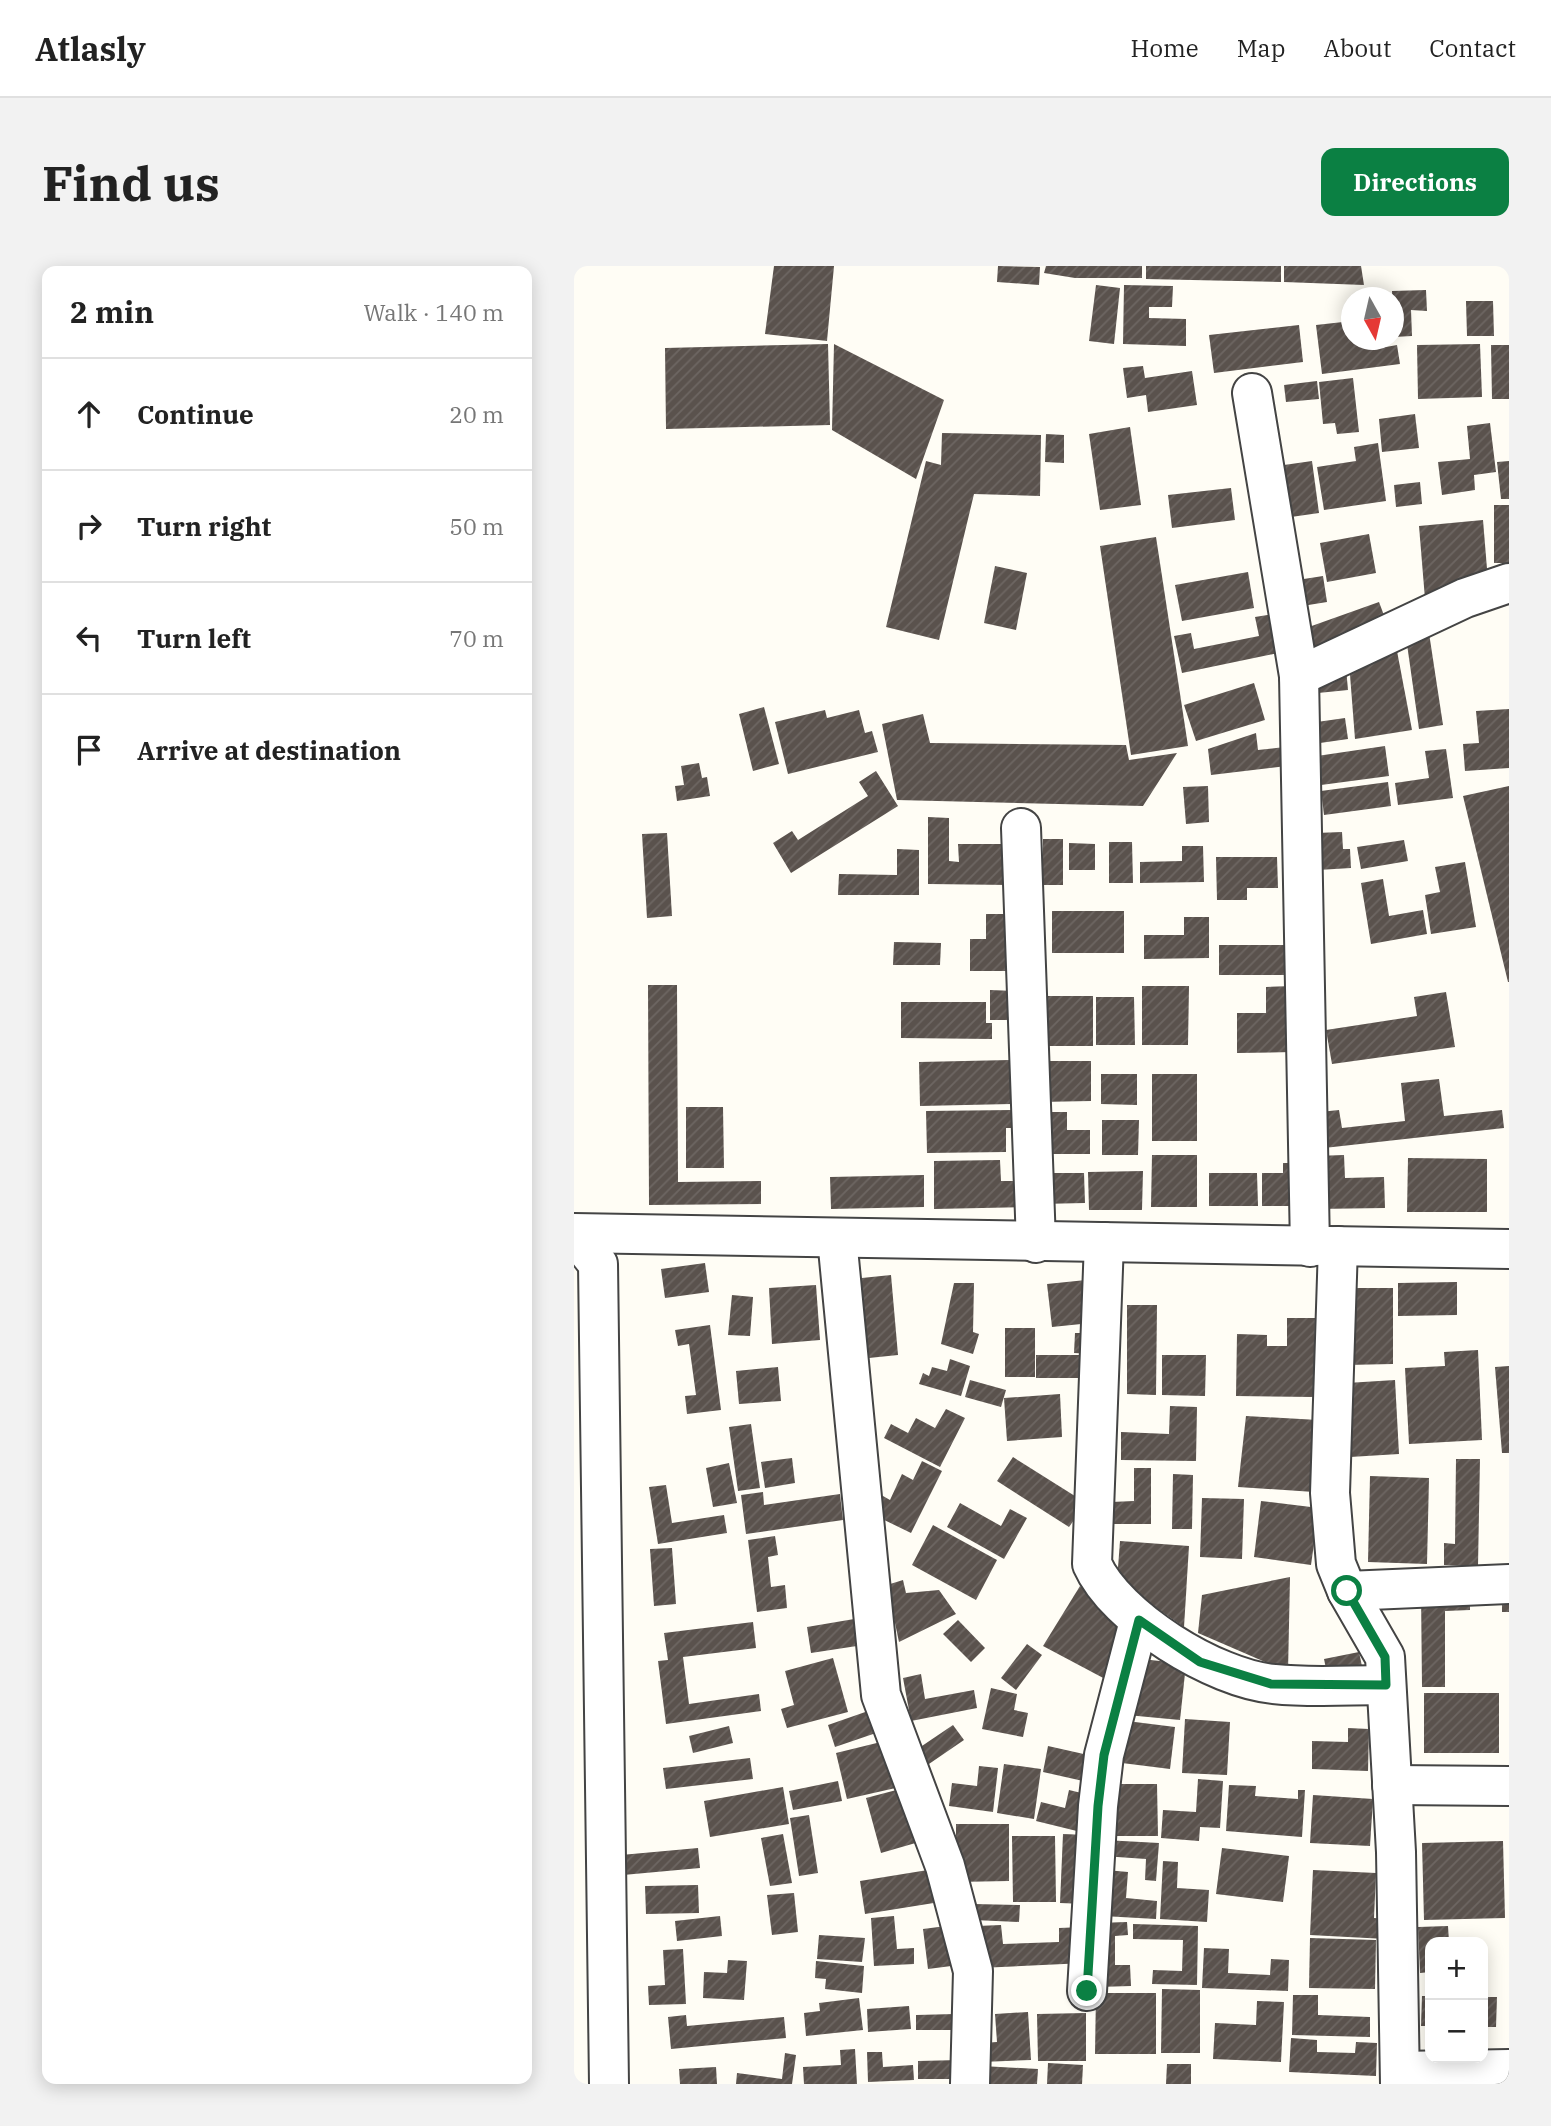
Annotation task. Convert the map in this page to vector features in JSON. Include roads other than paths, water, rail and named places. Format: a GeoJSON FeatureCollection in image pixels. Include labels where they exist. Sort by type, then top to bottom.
{"type":"FeatureCollection","features":[{"type":"Feature","properties":{"kind":"street"},"geometry":{"type":"LineString","coordinates":[[1252,393],[1298,676],[1324,1246],[1330,1493],[1336,1564],[1347,1591],[1385,1657],[1392,1785],[1400,2078],[1509,2069]]}},
{"type":"Feature","properties":{"kind":"street"},"geometry":{"type":"LineString","coordinates":[[1298,676],[1465,598],[1509,583]]}},
{"type":"Feature","properties":{"kind":"street"},"geometry":{"type":"LineString","coordinates":[[1021,828],[1036,1243]]}},
{"type":"Feature","properties":{"kind":"street"},"geometry":{"type":"LineString","coordinates":[[574,1233],[1509,1249]]}},
{"type":"Feature","properties":{"kind":"street"},"geometry":{"type":"LineString","coordinates":[[574,1233],[598,1264],[608,2084]]}},
{"type":"Feature","properties":{"kind":"street"},"geometry":{"type":"LineString","coordinates":[[837,1238],[881,1695],[945,1866],[973,1971],[970,2084]]}},
{"type":"Feature","properties":{"kind":"street"},"geometry":{"type":"LineString","coordinates":[[1104,1242],[1092,1564],[1100,1581],[1139,1620],[1200,1662],[1271,1684],[1386,1685]]}},
{"type":"Feature","properties":{"kind":"street"},"geometry":{"type":"LineString","coordinates":[[1347,1591],[1509,1584]]}},
{"type":"Feature","properties":{"kind":"street"},"geometry":{"type":"LineString","coordinates":[[1087,1991],[1098,1806],[1104,1755],[1139,1620]]}},
{"type":"Feature","properties":{"kind":"street"},"geometry":{"type":"LineString","coordinates":[[1392,1785],[1509,1786]]}}]}
